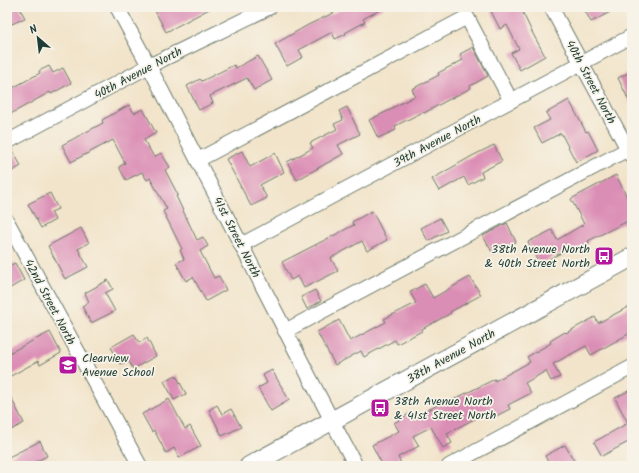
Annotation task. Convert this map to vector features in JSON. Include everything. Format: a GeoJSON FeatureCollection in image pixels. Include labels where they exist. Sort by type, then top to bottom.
{"type":"FeatureCollection","features":[{"type":"Feature","properties":{"kind":"main road","name":"38th Avenue North"},"geometry":{"type":"LineString","coordinates":[[249,466],[632,256]]}},
{"type":"Feature","properties":{"kind":"street","name":"41st Street North"},"geometry":{"type":"LineString","coordinates":[[117,7],[356,466]]}},
{"type":"Feature","properties":{"kind":"street","name":"40th Avenue North"},"geometry":{"type":"LineString","coordinates":[[7,142],[149,66],[270,7]]}},
{"type":"Feature","properties":{"kind":"street","name":"40th Street North"},"geometry":{"type":"LineString","coordinates":[[551,7],[631,152]]}},
{"type":"Feature","properties":{"kind":"street"},"geometry":{"type":"LineString","coordinates":[[198,160],[467,17],[511,101]]}},
{"type":"Feature","properties":{"kind":"street","name":"39th Avenue North"},"geometry":{"type":"LineString","coordinates":[[241,245],[632,36]]}},
{"type":"Feature","properties":{"kind":"street"},"geometry":{"type":"LineString","coordinates":[[285,331],[631,152]]}},
{"type":"Feature","properties":{"kind":"street","name":"42nd Street North"},"geometry":{"type":"LineString","coordinates":[[7,221],[140,466]]}},
{"type":"Feature","properties":{"kind":"street"},"geometry":{"type":"LineString","coordinates":[[449,466],[632,367]]}},
{"type":"Feature","properties":{"kind":"building"},"geometry":{"type":"Polygon","coordinates":[[[7,7],[19,7],[25,18],[12,24],[7,15],[7,7]]]}},
{"type":"Feature","properties":{"kind":"building"},"geometry":{"type":"Polygon","coordinates":[[[153,7],[213,7],[166,32],[153,7]]]}},
{"type":"Feature","properties":{"kind":"building"},"geometry":{"type":"Polygon","coordinates":[[[346,7],[385,7],[363,19],[365,22],[345,33],[346,34],[335,39],[332,32],[299,50],[303,57],[287,66],[275,44],[308,25],[346,7]]]}},
{"type":"Feature","properties":{"kind":"building"},"geometry":{"type":"Polygon","coordinates":[[[489,7],[520,7],[545,56],[520,70],[511,53],[519,49],[507,25],[500,29],[489,7]]]}},
{"type":"Feature","properties":{"kind":"building"},"geometry":{"type":"Polygon","coordinates":[[[583,7],[620,7],[591,22],[583,7]]]}},
{"type":"Feature","properties":{"kind":"building"},"geometry":{"type":"Polygon","coordinates":[[[473,47],[488,76],[470,86],[471,88],[424,113],[423,112],[395,126],[396,130],[378,138],[369,120],[415,96],[412,89],[463,60],[460,54],[473,47]]]}},
{"type":"Feature","properties":{"kind":"building"},"geometry":{"type":"Polygon","coordinates":[[[258,56],[272,80],[254,90],[247,78],[210,96],[213,103],[199,110],[187,86],[200,79],[202,81],[234,65],[236,68],[258,56]]]}},
{"type":"Feature","properties":{"kind":"building"},"geometry":{"type":"Polygon","coordinates":[[[49,66],[53,73],[63,68],[71,83],[51,94],[50,92],[7,116],[7,91],[40,73],[39,71],[49,66]]]}},
{"type":"Feature","properties":{"kind":"building"},"geometry":{"type":"Polygon","coordinates":[[[632,71],[632,107],[618,78],[632,71]]]}},
{"type":"Feature","properties":{"kind":"building"},"geometry":{"type":"Polygon","coordinates":[[[569,100],[586,132],[588,131],[598,150],[576,162],[561,133],[542,143],[534,128],[550,120],[546,113],[569,100]]]}},
{"type":"Feature","properties":{"kind":"building"},"geometry":{"type":"Polygon","coordinates":[[[129,105],[134,113],[143,109],[156,133],[144,140],[154,157],[161,153],[170,167],[165,170],[178,195],[176,196],[197,240],[203,237],[208,246],[200,251],[214,278],[219,276],[226,290],[206,301],[193,277],[186,281],[176,263],[184,259],[180,250],[182,249],[163,211],[167,209],[150,178],[147,180],[142,172],[126,180],[119,167],[125,163],[113,140],[71,162],[62,145],[103,123],[102,120],[129,105]]]}},
{"type":"Feature","properties":{"kind":"building"},"geometry":{"type":"Polygon","coordinates":[[[347,107],[360,134],[338,145],[343,154],[297,180],[287,162],[313,148],[310,143],[337,129],[334,124],[343,120],[339,111],[347,107]]]}},
{"type":"Feature","properties":{"kind":"building"},"geometry":{"type":"Polygon","coordinates":[[[494,145],[502,161],[481,172],[483,177],[468,185],[464,177],[439,191],[432,179],[494,145]]]}},
{"type":"Feature","properties":{"kind":"building"},"geometry":{"type":"Polygon","coordinates":[[[12,149],[21,166],[7,174],[7,150],[12,149]]]}},
{"type":"Feature","properties":{"kind":"building"},"geometry":{"type":"Polygon","coordinates":[[[242,151],[250,167],[275,153],[284,172],[260,185],[267,198],[251,206],[226,159],[242,151]]]}},
{"type":"Feature","properties":{"kind":"building"},"geometry":{"type":"Polygon","coordinates":[[[616,175],[632,207],[632,219],[588,241],[589,243],[573,252],[571,248],[539,264],[528,242],[552,230],[557,240],[584,224],[571,199],[616,175]]]}},
{"type":"Feature","properties":{"kind":"building"},"geometry":{"type":"Polygon","coordinates":[[[50,193],[58,209],[51,212],[55,220],[41,228],[28,204],[50,193]]]}},
{"type":"Feature","properties":{"kind":"building"},"geometry":{"type":"Polygon","coordinates":[[[372,211],[387,240],[367,251],[362,241],[331,258],[338,271],[304,288],[298,276],[291,280],[282,262],[354,225],[352,222],[372,211]]]}},
{"type":"Feature","properties":{"kind":"building"},"geometry":{"type":"Polygon","coordinates":[[[440,218],[447,231],[428,241],[421,228],[440,218]]]}},
{"type":"Feature","properties":{"kind":"building"},"geometry":{"type":"Polygon","coordinates":[[[507,223],[516,242],[493,254],[483,236],[507,223]]]}},
{"type":"Feature","properties":{"kind":"building"},"geometry":{"type":"Polygon","coordinates":[[[81,228],[89,243],[78,249],[88,267],[65,279],[48,246],[81,228]]]}},
{"type":"Feature","properties":{"kind":"building"},"geometry":{"type":"Polygon","coordinates":[[[15,263],[24,280],[7,290],[7,267],[15,263]]]}},
{"type":"Feature","properties":{"kind":"building"},"geometry":{"type":"Polygon","coordinates":[[[470,277],[481,295],[422,329],[422,331],[397,344],[395,340],[364,357],[361,351],[335,365],[317,332],[339,320],[350,341],[386,322],[384,319],[416,303],[410,292],[425,284],[433,298],[470,277]]]}},
{"type":"Feature","properties":{"kind":"building"},"geometry":{"type":"Polygon","coordinates":[[[108,280],[113,289],[105,293],[115,311],[91,323],[82,306],[89,302],[85,293],[108,280]]]}},
{"type":"Feature","properties":{"kind":"building"},"geometry":{"type":"Polygon","coordinates":[[[315,290],[321,301],[307,309],[301,297],[315,290]]]}},
{"type":"Feature","properties":{"kind":"building"},"geometry":{"type":"Polygon","coordinates":[[[632,305],[632,332],[591,355],[586,346],[553,364],[560,377],[551,381],[546,371],[525,383],[531,393],[508,405],[510,409],[494,417],[490,411],[447,434],[452,443],[443,448],[431,427],[413,436],[419,446],[398,457],[402,466],[383,466],[372,445],[399,431],[394,423],[412,412],[415,417],[441,403],[442,405],[495,379],[495,381],[530,362],[527,357],[551,343],[550,341],[565,332],[566,333],[595,317],[598,323],[632,305]]]}},
{"type":"Feature","properties":{"kind":"building"},"geometry":{"type":"Polygon","coordinates":[[[50,332],[61,353],[40,365],[38,361],[7,378],[7,354],[50,332]]]}},
{"type":"Feature","properties":{"kind":"building"},"geometry":{"type":"Polygon","coordinates":[[[134,334],[139,343],[147,338],[156,356],[133,369],[128,360],[120,364],[111,347],[134,334]]]}},
{"type":"Feature","properties":{"kind":"building"},"geometry":{"type":"Polygon","coordinates":[[[272,370],[289,400],[271,411],[258,388],[267,383],[263,375],[272,370]]]}},
{"type":"Feature","properties":{"kind":"building"},"geometry":{"type":"Polygon","coordinates":[[[176,375],[186,394],[174,400],[164,381],[176,375]]]}},
{"type":"Feature","properties":{"kind":"building"},"geometry":{"type":"Polygon","coordinates":[[[632,389],[632,440],[602,456],[594,442],[628,423],[615,398],[632,389]]]}},
{"type":"Feature","properties":{"kind":"building"},"geometry":{"type":"Polygon","coordinates":[[[7,390],[24,423],[7,432],[7,390]]]}},
{"type":"Feature","properties":{"kind":"building"},"geometry":{"type":"Polygon","coordinates":[[[169,399],[185,429],[190,426],[201,446],[179,458],[174,448],[166,453],[154,430],[152,432],[142,414],[169,399]]]}},
{"type":"Feature","properties":{"kind":"building"},"geometry":{"type":"Polygon","coordinates":[[[217,405],[222,414],[231,409],[241,427],[222,436],[209,410],[217,405]]]}},
{"type":"Feature","properties":{"kind":"building"},"geometry":{"type":"Polygon","coordinates":[[[40,441],[47,456],[27,466],[7,466],[7,458],[40,441]]]}},
{"type":"Feature","properties":{"kind":"building"},"geometry":{"type":"Polygon","coordinates":[[[565,445],[577,466],[550,466],[545,456],[565,445]]]}},
{"type":"Feature","properties":{"kind":"place","name":"38th Avenue North & 40th Street North"},"geometry":{"type":"Point","coordinates":[604,256]}},
{"type":"Feature","properties":{"kind":"place","name":"Clearview Avenue School"},"geometry":{"type":"Point","coordinates":[68,365]}},
{"type":"Feature","properties":{"kind":"place","name":"38th Avenue North & 41st Street North"},"geometry":{"type":"Point","coordinates":[380,408]}}]}
